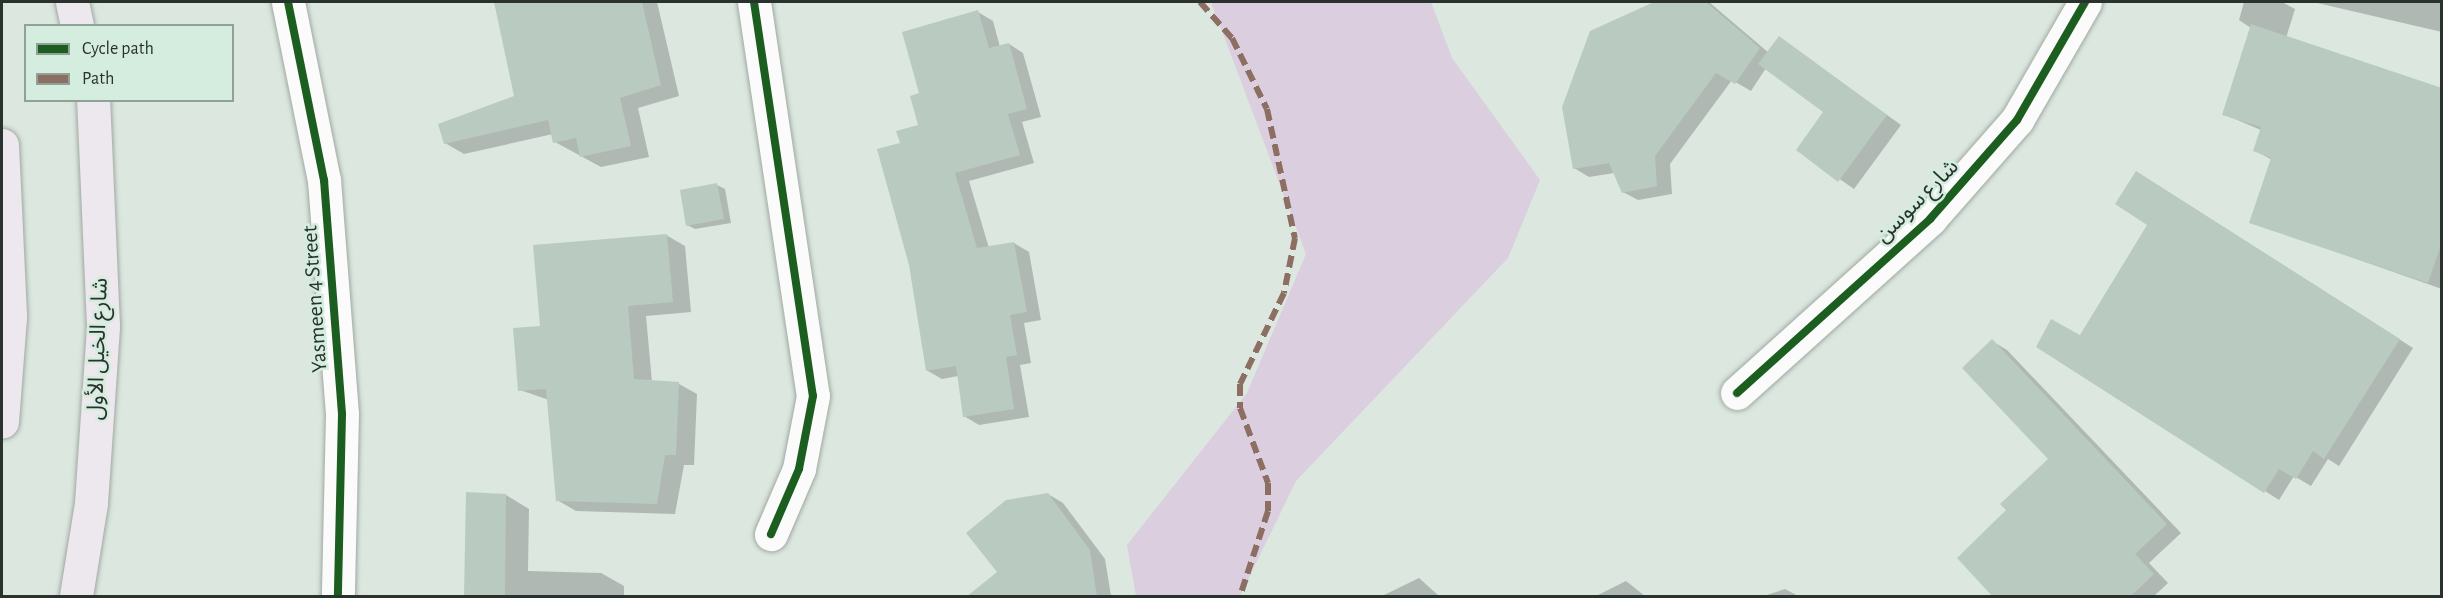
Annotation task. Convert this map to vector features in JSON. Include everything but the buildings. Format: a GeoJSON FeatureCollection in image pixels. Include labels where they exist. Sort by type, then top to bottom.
{"type":"FeatureCollection","features":[{"type":"Feature","properties":{"kind":"main road"},"geometry":{"type":"LineString","coordinates":[[72,2],[77,24]]}},
{"type":"Feature","properties":{"kind":"main road","name":"شارع الخيل الأول"},"geometry":{"type":"LineString","coordinates":[[76,597],[91,503],[103,326],[93,102]]}},
{"type":"Feature","properties":{"kind":"main road"},"geometry":{"type":"LineString","coordinates":[[2,145],[10,317],[2,422]]}},
{"type":"Feature","properties":{"kind":"street","name":"Yasmeen 4 Street"},"geometry":{"type":"LineString","coordinates":[[288,2],[324,180],[342,414],[338,597]]}},
{"type":"Feature","properties":{"kind":"street"},"geometry":{"type":"LineString","coordinates":[[754,2],[813,396],[800,469],[771,534]]}},
{"type":"Feature","properties":{"kind":"street","name":"شارع سوسن"},"geometry":{"type":"LineString","coordinates":[[1737,393],[1954,192],[2017,120],[2085,2]]}},
{"type":"Feature","properties":{"kind":"shaded area"},"geometry":{"type":"Polygon","coordinates":[[[1211,2],[1431,2],[1452,58],[1540,180],[1508,258],[1296,481],[1240,596],[1136,596],[1127,545],[1247,393],[1306,254],[1211,2]]]}},
{"type":"Feature","properties":{"kind":"marked path"},"geometry":{"type":"LineString","coordinates":[[1200,2],[1232,38],[1267,109],[1295,238],[1284,293],[1240,384],[1240,408],[1268,483],[1268,511],[1240,596]]}},
{"type":"Feature","properties":{"kind":"cycle path"},"geometry":{"type":"LineString","coordinates":[[288,2],[324,180],[342,414],[338,596]]}},
{"type":"Feature","properties":{"kind":"cycle path"},"geometry":{"type":"LineString","coordinates":[[754,2],[813,396],[799,469],[771,534]]}},
{"type":"Feature","properties":{"kind":"cycle path"},"geometry":{"type":"LineString","coordinates":[[1737,393],[1930,219],[2017,120],[2085,2]]}}]}
